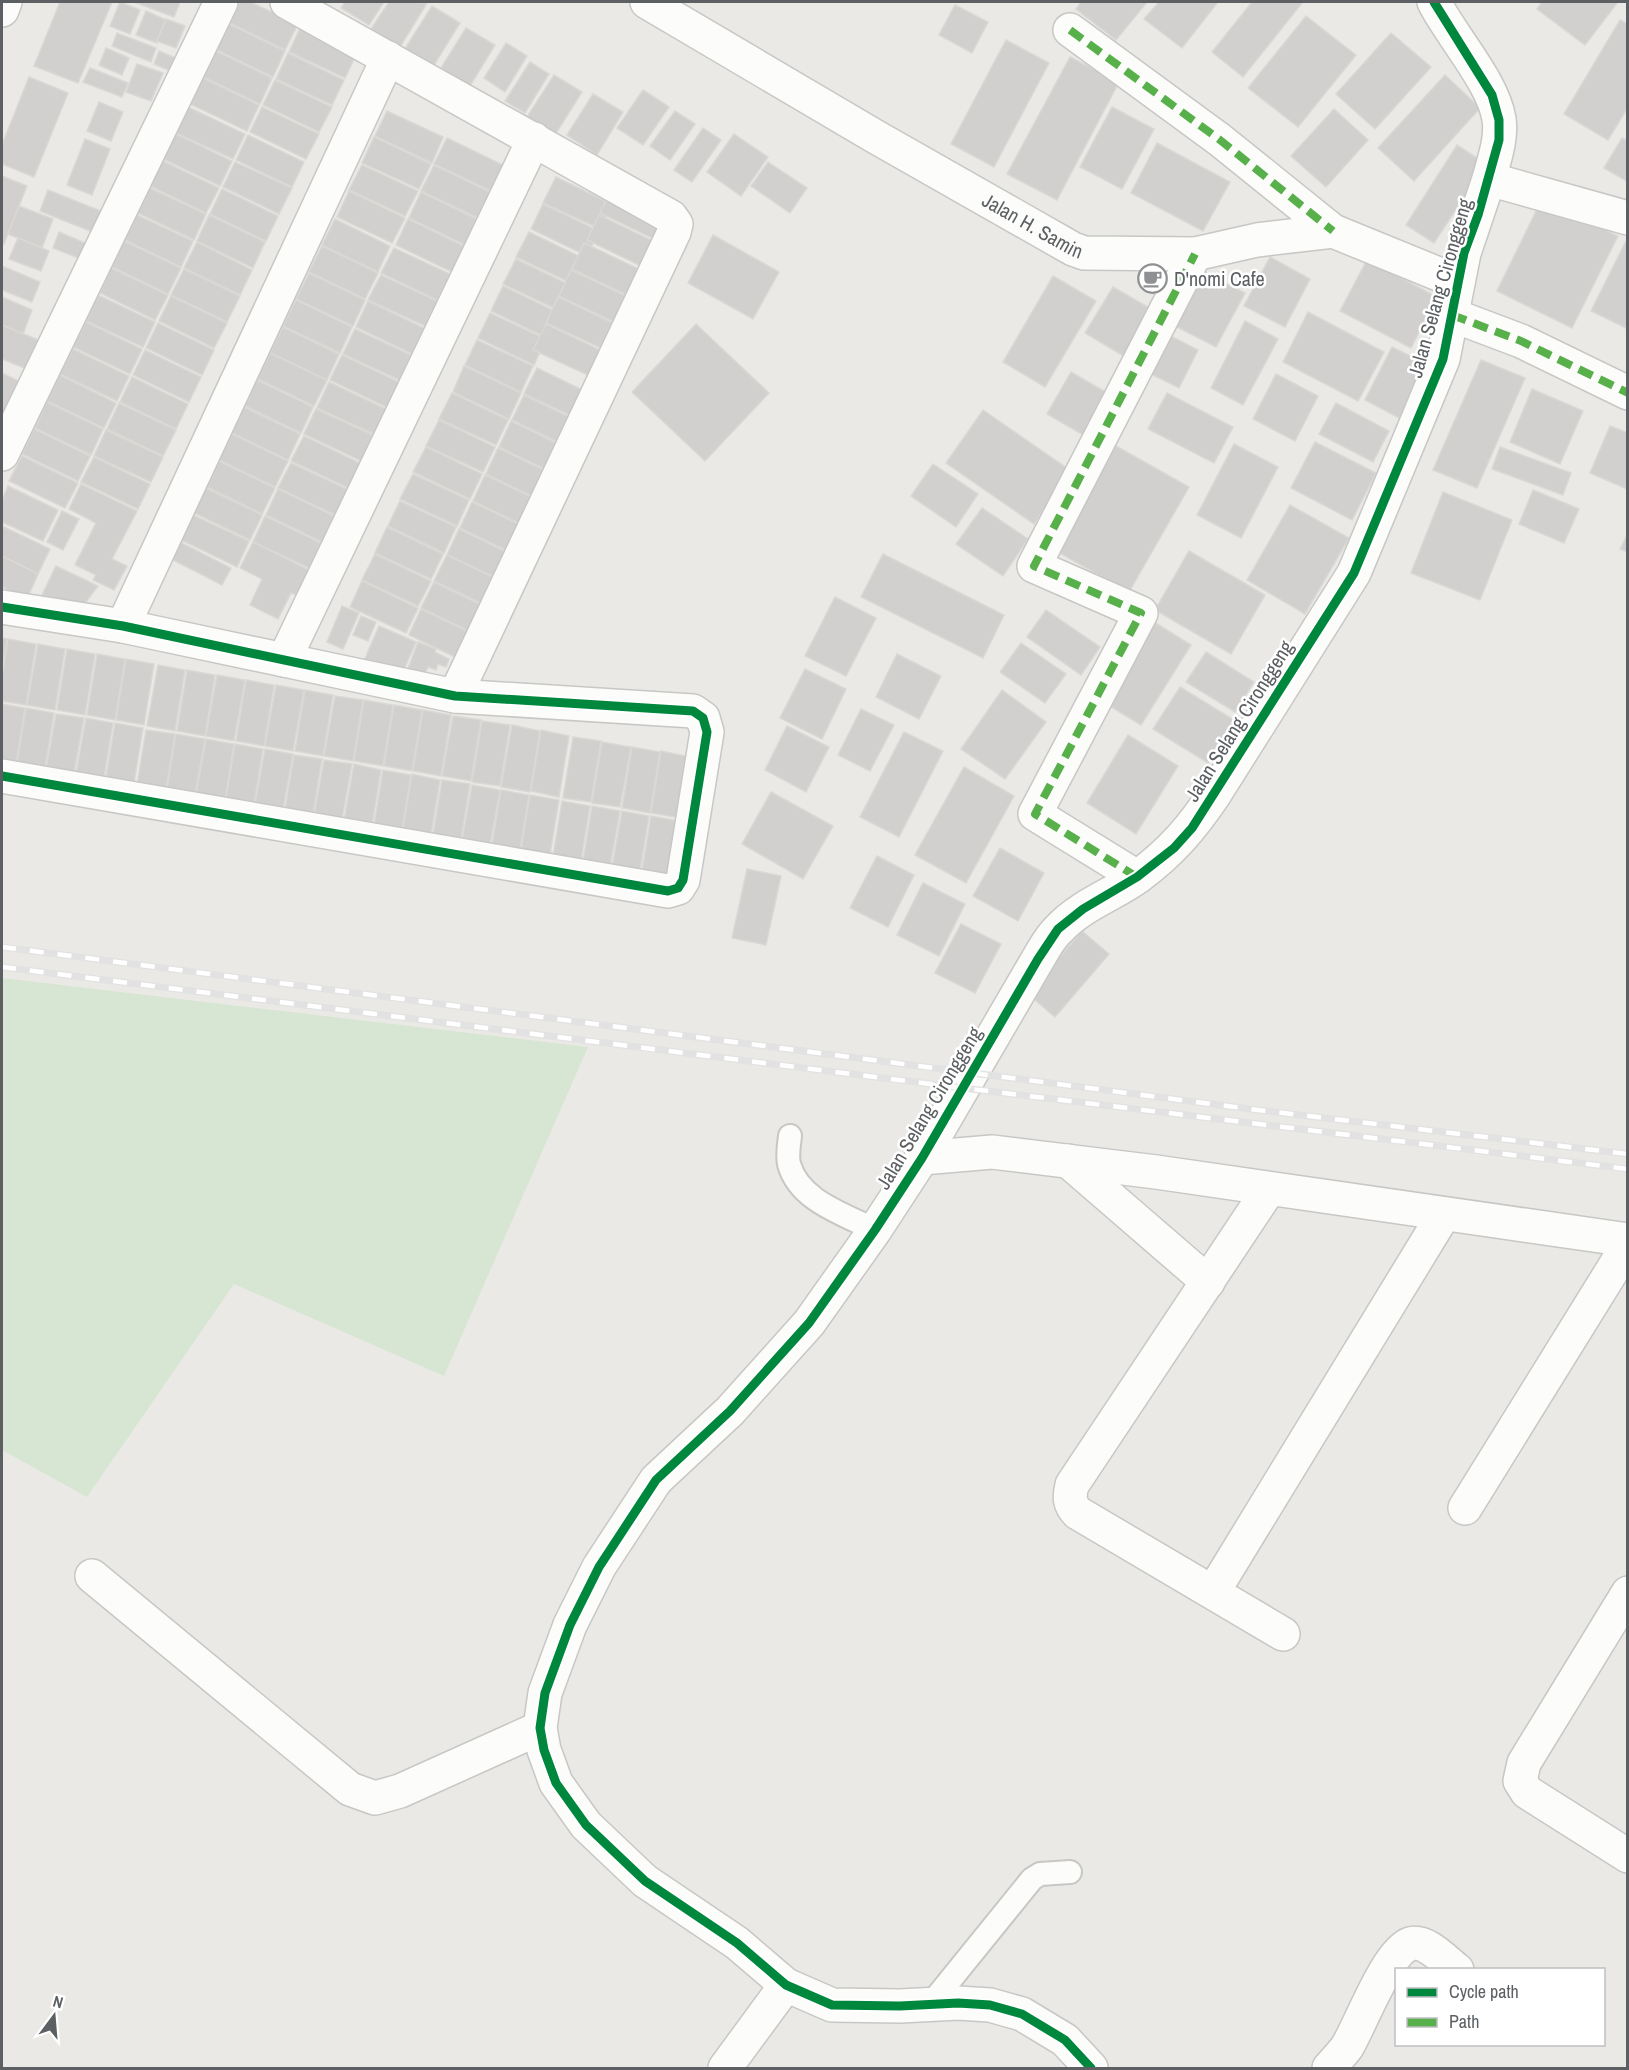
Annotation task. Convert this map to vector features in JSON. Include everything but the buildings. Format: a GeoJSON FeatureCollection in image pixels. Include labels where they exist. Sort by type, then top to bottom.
{"type":"FeatureCollection","features":[{"type":"Feature","properties":{"kind":"street"},"geometry":{"type":"LineString","coordinates":[[2,10],[5,2]]}},
{"type":"Feature","properties":{"kind":"street"},"geometry":{"type":"LineString","coordinates":[[2,454],[221,2]]}},
{"type":"Feature","properties":{"kind":"street"},"geometry":{"type":"LineString","coordinates":[[287,2],[675,220],[675,228],[454,696]]}},
{"type":"Feature","properties":{"kind":"street","name":"Jalan H. Samin"},"geometry":{"type":"LineString","coordinates":[[646,2],[876,138],[1073,249],[1095,254],[1195,254],[1257,240],[1333,231],[1458,282]]}},
{"type":"Feature","properties":{"kind":"street"},"geometry":{"type":"LineString","coordinates":[[1434,2],[1492,95],[1499,120],[1499,140],[1489,179]]}},
{"type":"Feature","properties":{"kind":"street"},"geometry":{"type":"LineString","coordinates":[[1070,30],[1220,140],[1333,231]]}},
{"type":"Feature","properties":{"kind":"street"},"geometry":{"type":"LineString","coordinates":[[123,626],[388,58]]}},
{"type":"Feature","properties":{"kind":"street"},"geometry":{"type":"LineString","coordinates":[[284,660],[534,139]]}},
{"type":"Feature","properties":{"kind":"street","name":"Jalan Selang Cironggeng"},"geometry":{"type":"LineString","coordinates":[[1091,2068],[1065,2040],[1022,2014],[990,2005],[958,2003],[832,2005],[786,1985],[737,1943],[645,1881],[585,1825],[556,1784],[544,1749],[540,1728],[545,1693],[570,1625],[599,1567],[656,1480],[730,1410],[809,1323],[875,1230],[922,1158],[1038,959],[1058,929],[1083,909],[1137,877],[1174,848],[1192,828],[1354,573],[1443,359],[1464,254],[1489,179],[1628,218]]}},
{"type":"Feature","properties":{"kind":"street"},"geometry":{"type":"LineString","coordinates":[[1137,877],[1035,814],[1141,613],[1034,566],[1195,254]]}},
{"type":"Feature","properties":{"kind":"street"},"geometry":{"type":"LineString","coordinates":[[1452,315],[1521,341],[1628,393]]}},
{"type":"Feature","properties":{"kind":"street"},"geometry":{"type":"LineString","coordinates":[[2,607],[123,626],[454,696],[693,711],[699,713],[703,718],[707,732],[681,885],[673,891],[2,776]]}},
{"type":"Feature","properties":{"kind":"street"},"geometry":{"type":"LineString","coordinates":[[922,1158],[992,1152],[1156,1172],[1628,1240]]}},
{"type":"Feature","properties":{"kind":"street"},"geometry":{"type":"LineString","coordinates":[[1068,1161],[1208,1282]]}},
{"type":"Feature","properties":{"kind":"street"},"geometry":{"type":"LineString","coordinates":[[1269,1189],[1072,1485],[1069,1497],[1073,1508],[1078,1513],[1283,1634]]}},
{"type":"Feature","properties":{"kind":"street"},"geometry":{"type":"LineString","coordinates":[[1214,1592],[1444,1214]]}},
{"type":"Feature","properties":{"kind":"street"},"geometry":{"type":"LineString","coordinates":[[1465,1508],[1628,1245]]}},
{"type":"Feature","properties":{"kind":"street"},"geometry":{"type":"LineString","coordinates":[[92,1576],[350,1789],[375,1798],[400,1791],[540,1728]]}},
{"type":"Feature","properties":{"kind":"street"},"geometry":{"type":"LineString","coordinates":[[1628,1593],[1524,1763],[1520,1781],[1527,1792],[1628,1856]]}},
{"type":"Feature","properties":{"kind":"street"},"geometry":{"type":"LineString","coordinates":[[1329,2068],[1347,2046],[1371,1995],[1400,1951],[1410,1944],[1425,1946],[1454,1968]]}},
{"type":"Feature","properties":{"kind":"street"},"geometry":{"type":"LineString","coordinates":[[724,2068],[786,1985]]}},
{"type":"Feature","properties":{"kind":"lane"},"geometry":{"type":"LineString","coordinates":[[790,1136],[788,1162],[797,1183],[814,1199],[875,1230]]}},
{"type":"Feature","properties":{"kind":"lane"},"geometry":{"type":"LineString","coordinates":[[930,2005],[1032,1880],[1040,1874],[1070,1872]]}},
{"type":"Feature","properties":{"kind":"green space"},"geometry":{"type":"Polygon","coordinates":[[[2,978],[588,1047],[444,1376],[234,1284],[87,1497],[2,1450],[2,978]]]}},
{"type":"Feature","properties":{"kind":"railway"},"geometry":{"type":"LineString","coordinates":[[2,947],[1258,1110],[1628,1154]]}},
{"type":"Feature","properties":{"kind":"railway"},"geometry":{"type":"LineString","coordinates":[[2,967],[1628,1169]]}},
{"type":"Feature","properties":{"kind":"marked path"},"geometry":{"type":"LineString","coordinates":[[1070,30],[1220,140],[1333,231]]}},
{"type":"Feature","properties":{"kind":"marked path"},"geometry":{"type":"LineString","coordinates":[[1137,877],[1035,814],[1141,613],[1034,566],[1195,254]]}},
{"type":"Feature","properties":{"kind":"marked path"},"geometry":{"type":"LineString","coordinates":[[1452,315],[1521,341],[1628,393]]}},
{"type":"Feature","properties":{"kind":"cycle path"},"geometry":{"type":"LineString","coordinates":[[1091,2068],[1065,2040],[1022,2014],[990,2005],[958,2003],[900,2006],[832,2005],[786,1985],[737,1943],[645,1881],[586,1825],[556,1783],[544,1750],[540,1728],[545,1693],[570,1625],[599,1567],[656,1480],[730,1411],[809,1323],[875,1230],[922,1158],[1038,959],[1058,929],[1083,909],[1137,877],[1174,848],[1192,828],[1354,573],[1443,359],[1464,253],[1478,215],[1499,140],[1499,120],[1492,95],[1434,2]]}},
{"type":"Feature","properties":{"kind":"cycle path"},"geometry":{"type":"LineString","coordinates":[[2,607],[123,626],[455,696],[693,711],[703,718],[707,732],[683,880],[678,888],[668,891],[2,776]]}},
{"type":"Feature","properties":{"kind":"place","name":"D'nomi Cafe"},"geometry":{"type":"Point","coordinates":[1153,279]}}]}
